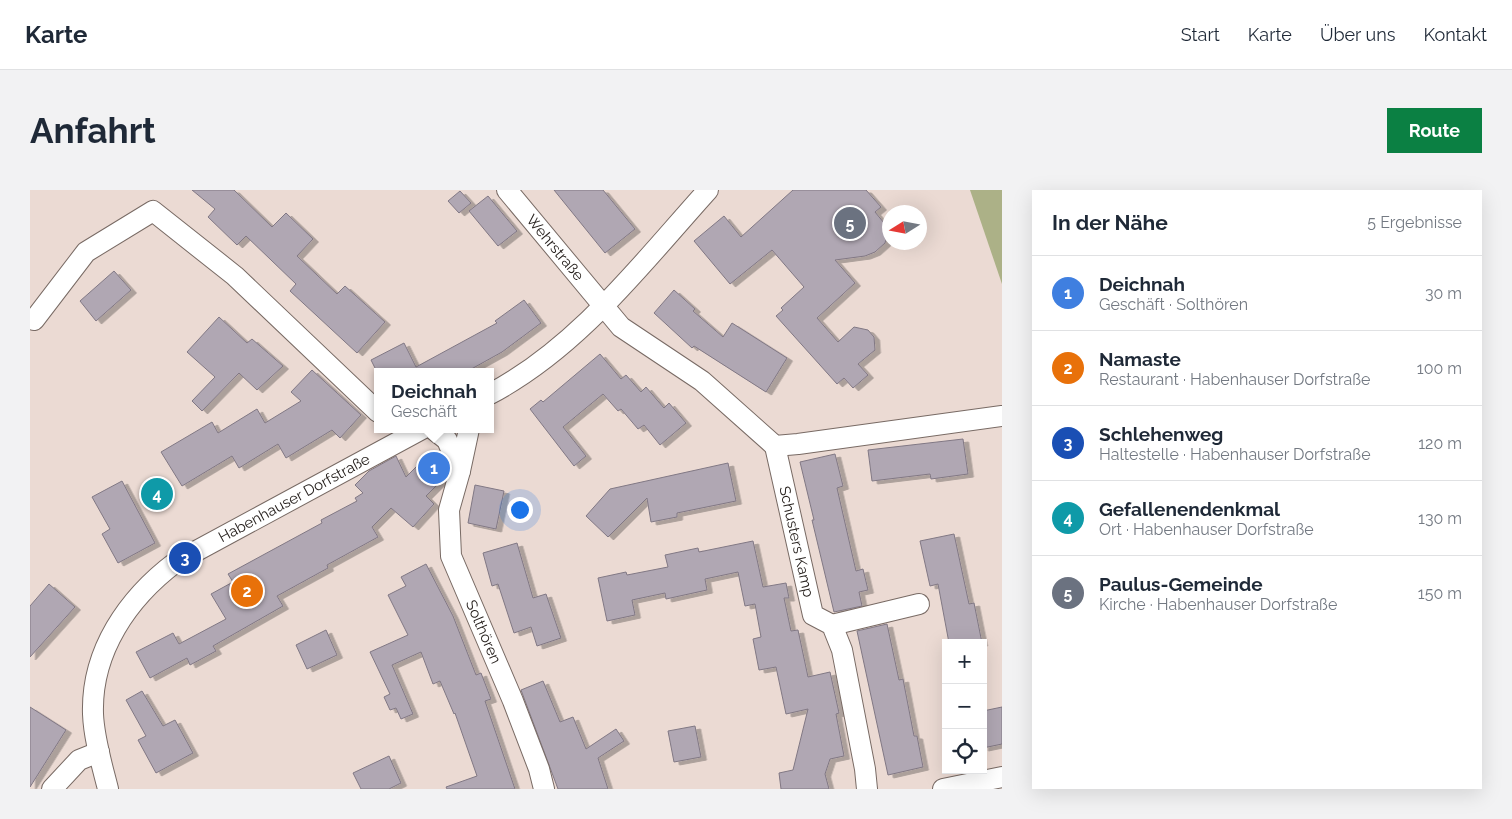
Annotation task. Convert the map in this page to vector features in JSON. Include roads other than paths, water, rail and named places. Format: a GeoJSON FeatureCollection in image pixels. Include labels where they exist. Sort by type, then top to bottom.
{"type":"FeatureCollection","features":[{"type":"Feature","properties":{"kind":"street","name":"Wehrstraße"},"geometry":{"type":"LineString","coordinates":[[507,190],[621,327],[702,381],[775,446]]}},
{"type":"Feature","properties":{"kind":"street"},"geometry":{"type":"LineString","coordinates":[[494,392],[536,366],[604,305],[708,190]]}},
{"type":"Feature","properties":{"kind":"street"},"geometry":{"type":"LineString","coordinates":[[34,320],[86,252],[153,212],[235,276],[374,408]]}},
{"type":"Feature","properties":{"kind":"street"},"geometry":{"type":"LineString","coordinates":[[775,446],[1002,416]]}},
{"type":"Feature","properties":{"kind":"street","name":"Habenhauser Dorfstraße"},"geometry":{"type":"LineString","coordinates":[[108,789],[93,715],[96,677],[108,642],[121,620],[144,589],[176,562],[406,433]]}},
{"type":"Feature","properties":{"kind":"street"},"geometry":{"type":"LineString","coordinates":[[439,433],[447,440],[460,471]]}},
{"type":"Feature","properties":{"kind":"street","name":"Solthören"},"geometry":{"type":"LineString","coordinates":[[468,433],[450,510],[451,556],[512,701],[539,769],[544,789]]}},
{"type":"Feature","properties":{"kind":"street","name":"Schusters Kamp"},"geometry":{"type":"LineString","coordinates":[[775,446],[813,615],[832,624]]}},
{"type":"Feature","properties":{"kind":"street"},"geometry":{"type":"LineString","coordinates":[[867,789],[865,769],[842,650],[832,624],[919,604]]}},
{"type":"Feature","properties":{"kind":"street"},"geometry":{"type":"LineString","coordinates":[[52,789],[79,760],[99,752]]}},
{"type":"Feature","properties":{"kind":"street"},"geometry":{"type":"LineString","coordinates":[[943,789],[1002,777]]}},
{"type":"Feature","properties":{"kind":"place","name":"Paulus-Gemeinde"},"geometry":{"type":"Point","coordinates":[850,223]}},
{"type":"Feature","properties":{"kind":"place","name":"Deichnah"},"geometry":{"type":"Point","coordinates":[434,468]}},
{"type":"Feature","properties":{"kind":"place","name":"Gefallenendenkmal"},"geometry":{"type":"Point","coordinates":[157,494]}},
{"type":"Feature","properties":{"kind":"place","name":"Schlehenweg"},"geometry":{"type":"Point","coordinates":[185,558]}},
{"type":"Feature","properties":{"kind":"place","name":"Namaste"},"geometry":{"type":"Point","coordinates":[247,591]}}]}
